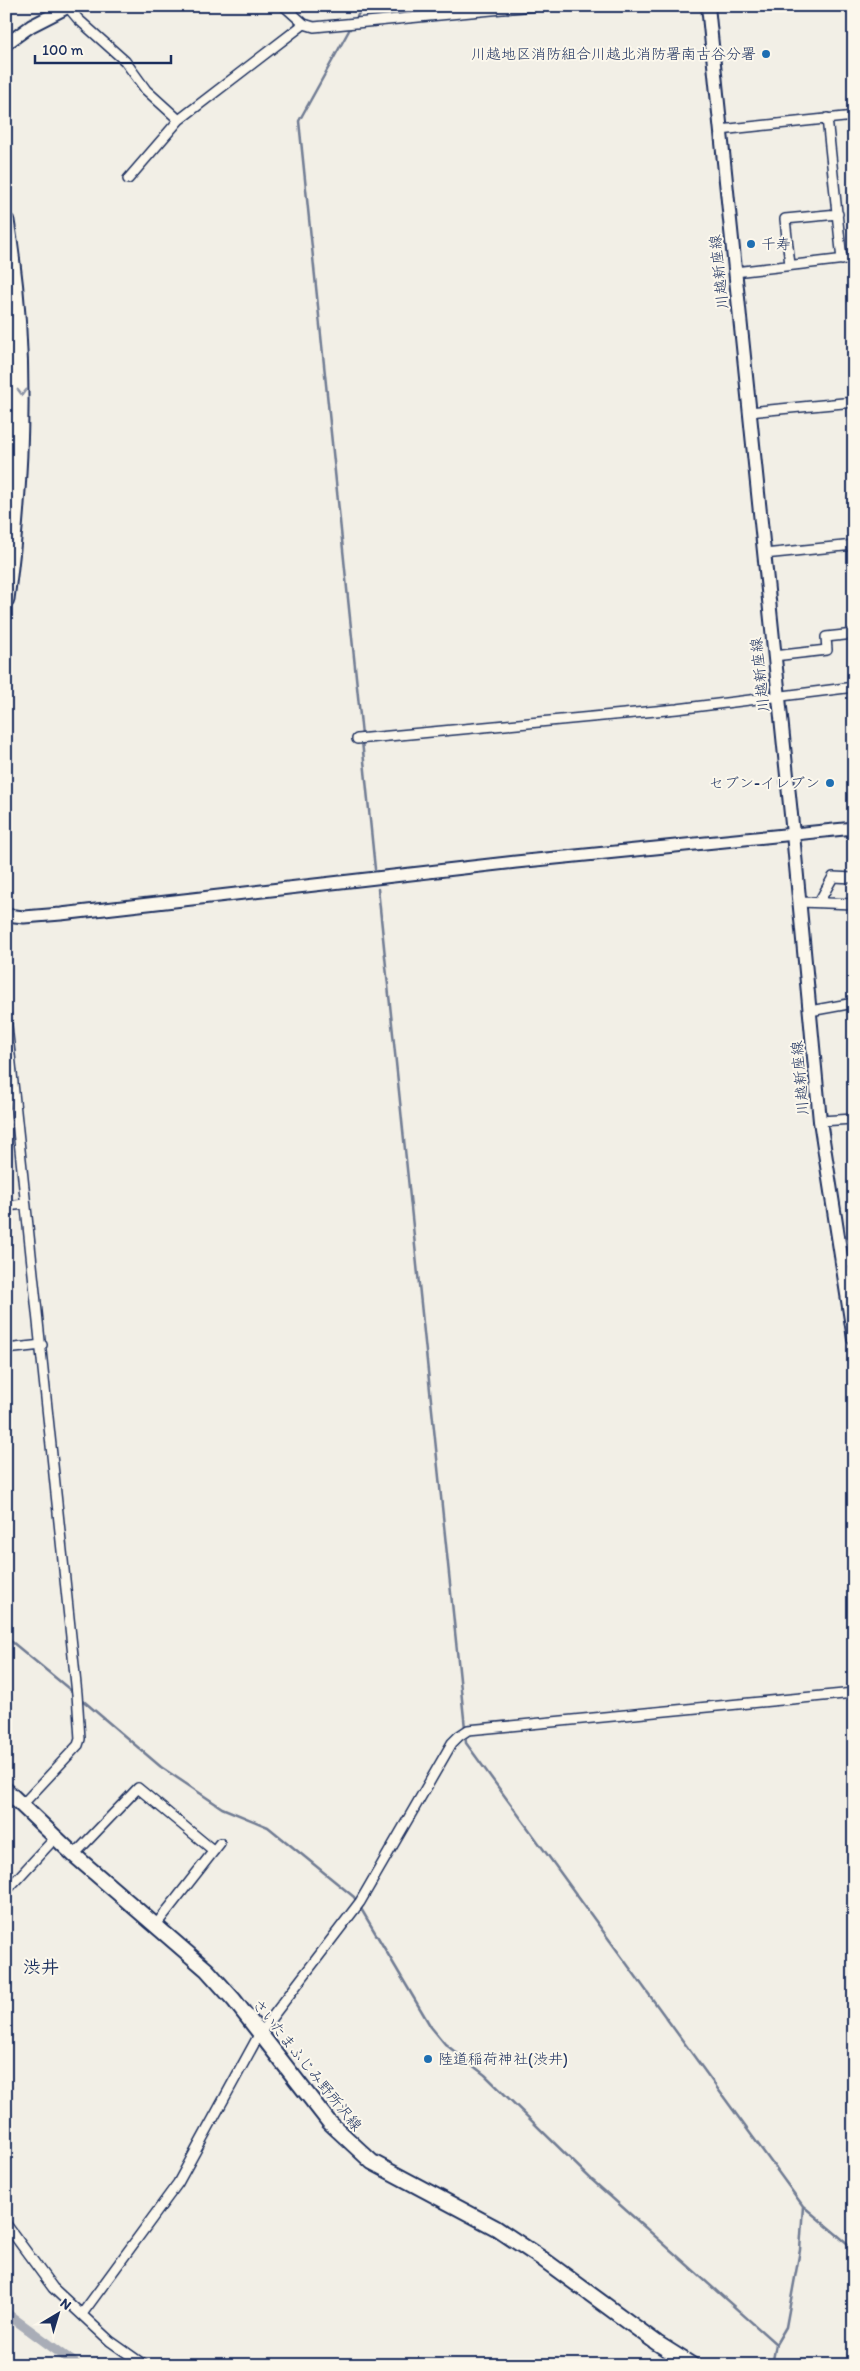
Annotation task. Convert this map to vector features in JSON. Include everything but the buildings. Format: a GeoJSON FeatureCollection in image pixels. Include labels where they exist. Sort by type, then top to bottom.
{"type":"FeatureCollection","features":[{"type":"Feature","properties":{"kind":"highway"},"geometry":{"type":"LineString","coordinates":[[6,221],[15,280],[22,385],[18,488],[6,599]]}},
{"type":"Feature","properties":{"kind":"highway"},"geometry":{"type":"LineString","coordinates":[[6,310],[10,415],[6,496]]}},
{"type":"Feature","properties":{"kind":"main road","name":"川越新座線"},"geometry":{"type":"LineString","coordinates":[[708,6],[800,902],[820,1121],[840,1262],[854,1339]]}},
{"type":"Feature","properties":{"kind":"main road","name":"さいたまふじみ野所沢線"},"geometry":{"type":"LineString","coordinates":[[6,1790],[74,1855],[207,1970],[260,2033],[329,2122],[372,2162],[496,2228],[544,2260],[670,2359],[692,2365]]}},
{"type":"Feature","properties":{"kind":"street"},"geometry":{"type":"LineString","coordinates":[[284,6],[304,24],[314,27],[534,6]]}},
{"type":"Feature","properties":{"kind":"street"},"geometry":{"type":"LineString","coordinates":[[6,44],[31,26],[69,7],[78,19],[125,61],[146,90],[179,120]]}},
{"type":"Feature","properties":{"kind":"street"},"geometry":{"type":"LineString","coordinates":[[128,179],[179,120],[304,24]]}},
{"type":"Feature","properties":{"kind":"street"},"geometry":{"type":"LineString","coordinates":[[720,130],[854,116]]}},
{"type":"Feature","properties":{"kind":"street"},"geometry":{"type":"LineString","coordinates":[[827,118],[832,181],[836,191],[842,260]]}},
{"type":"Feature","properties":{"kind":"street"},"geometry":{"type":"LineString","coordinates":[[790,265],[785,219],[838,214]]}},
{"type":"Feature","properties":{"kind":"street"},"geometry":{"type":"LineString","coordinates":[[735,272],[854,258]]}},
{"type":"Feature","properties":{"kind":"street"},"geometry":{"type":"LineString","coordinates":[[749,412],[854,402]]}},
{"type":"Feature","properties":{"kind":"street"},"geometry":{"type":"LineString","coordinates":[[764,554],[854,545]]}},
{"type":"Feature","properties":{"kind":"street"},"geometry":{"type":"LineString","coordinates":[[774,656],[827,650],[826,637],[854,634]]}},
{"type":"Feature","properties":{"kind":"street"},"geometry":{"type":"LineString","coordinates":[[357,739],[677,709],[854,687]]}},
{"type":"Feature","properties":{"kind":"street"},"geometry":{"type":"LineString","coordinates":[[6,915],[24,917],[61,914],[516,862],[854,828]]}},
{"type":"Feature","properties":{"kind":"street"},"geometry":{"type":"LineString","coordinates":[[819,902],[833,877],[854,878]]}},
{"type":"Feature","properties":{"kind":"street"},"geometry":{"type":"LineString","coordinates":[[800,902],[854,904]]}},
{"type":"Feature","properties":{"kind":"street"},"geometry":{"type":"LineString","coordinates":[[810,1011],[854,1003]]}},
{"type":"Feature","properties":{"kind":"street"},"geometry":{"type":"LineString","coordinates":[[6,1016],[25,1204],[42,1345],[80,1740],[78,1745],[22,1805]]}},
{"type":"Feature","properties":{"kind":"street"},"geometry":{"type":"LineString","coordinates":[[820,1121],[854,1119]]}},
{"type":"Feature","properties":{"kind":"street"},"geometry":{"type":"LineString","coordinates":[[6,1206],[25,1204]]}},
{"type":"Feature","properties":{"kind":"street"},"geometry":{"type":"LineString","coordinates":[[840,1262],[854,1262]]}},
{"type":"Feature","properties":{"kind":"street"},"geometry":{"type":"LineString","coordinates":[[6,1348],[42,1345]]}},
{"type":"Feature","properties":{"kind":"street"},"geometry":{"type":"LineString","coordinates":[[82,2314],[178,2184],[260,2033],[360,1902],[452,1743],[468,1730],[854,1693]]}},
{"type":"Feature","properties":{"kind":"street"},"geometry":{"type":"LineString","coordinates":[[74,1855],[138,1788],[217,1847],[155,1926]]}},
{"type":"Feature","properties":{"kind":"street"},"geometry":{"type":"LineString","coordinates":[[6,1891],[56,1837]]}},
{"type":"Feature","properties":{"kind":"street"},"geometry":{"type":"LineString","coordinates":[[6,2224],[53,2288],[110,2341],[144,2365]]}},
{"type":"Feature","properties":{"kind":"waterway"},"geometry":{"type":"LineString","coordinates":[[355,20],[363,6]]}},
{"type":"Feature","properties":{"kind":"waterway"},"geometry":{"type":"LineString","coordinates":[[352,25],[299,121],[362,735]]}},
{"type":"Feature","properties":{"kind":"waterway"},"geometry":{"type":"LineString","coordinates":[[362,741],[375,869]]}},
{"type":"Feature","properties":{"kind":"waterway"},"geometry":{"type":"LineString","coordinates":[[378,889],[465,1728]]}},
{"type":"Feature","properties":{"kind":"waterway"},"geometry":{"type":"LineString","coordinates":[[6,1637],[74,1693]]}},
{"type":"Feature","properties":{"kind":"waterway"},"geometry":{"type":"LineString","coordinates":[[80,1698],[161,1767],[222,1808],[268,1827],[354,1897],[357,1903]]}},
{"type":"Feature","properties":{"kind":"waterway"},"geometry":{"type":"LineString","coordinates":[[465,1734],[466,1743],[803,2206],[854,2249]]}},
{"type":"Feature","properties":{"kind":"waterway"},"geometry":{"type":"LineString","coordinates":[[360,1907],[431,2027],[445,2044],[485,2075],[592,2180],[776,2344]]}},
{"type":"Feature","properties":{"kind":"waterway"},"geometry":{"type":"LineString","coordinates":[[772,2365],[776,2344],[786,2327],[800,2250],[803,2206]]}},
{"type":"Feature","properties":{"kind":"waterway"},"geometry":{"type":"LineString","coordinates":[[6,2313],[77,2365]]}},
{"type":"Feature","properties":{"kind":"place","name":"川越地区消防組合川越北消防署南古谷分署"},"geometry":{"type":"Point","coordinates":[766,54]}},
{"type":"Feature","properties":{"kind":"place","name":"千寿"},"geometry":{"type":"Point","coordinates":[751,244]}},
{"type":"Feature","properties":{"kind":"place","name":"セブン-イレブン"},"geometry":{"type":"Point","coordinates":[830,783]}},
{"type":"Feature","properties":{"kind":"place","name":"陸道稲荷神社(渋井)"},"geometry":{"type":"Point","coordinates":[428,2059]}},
{"type":"Feature","properties":{"kind":"district","name":"渋井"},"geometry":{"type":"Point","coordinates":[41,1967]}}]}
